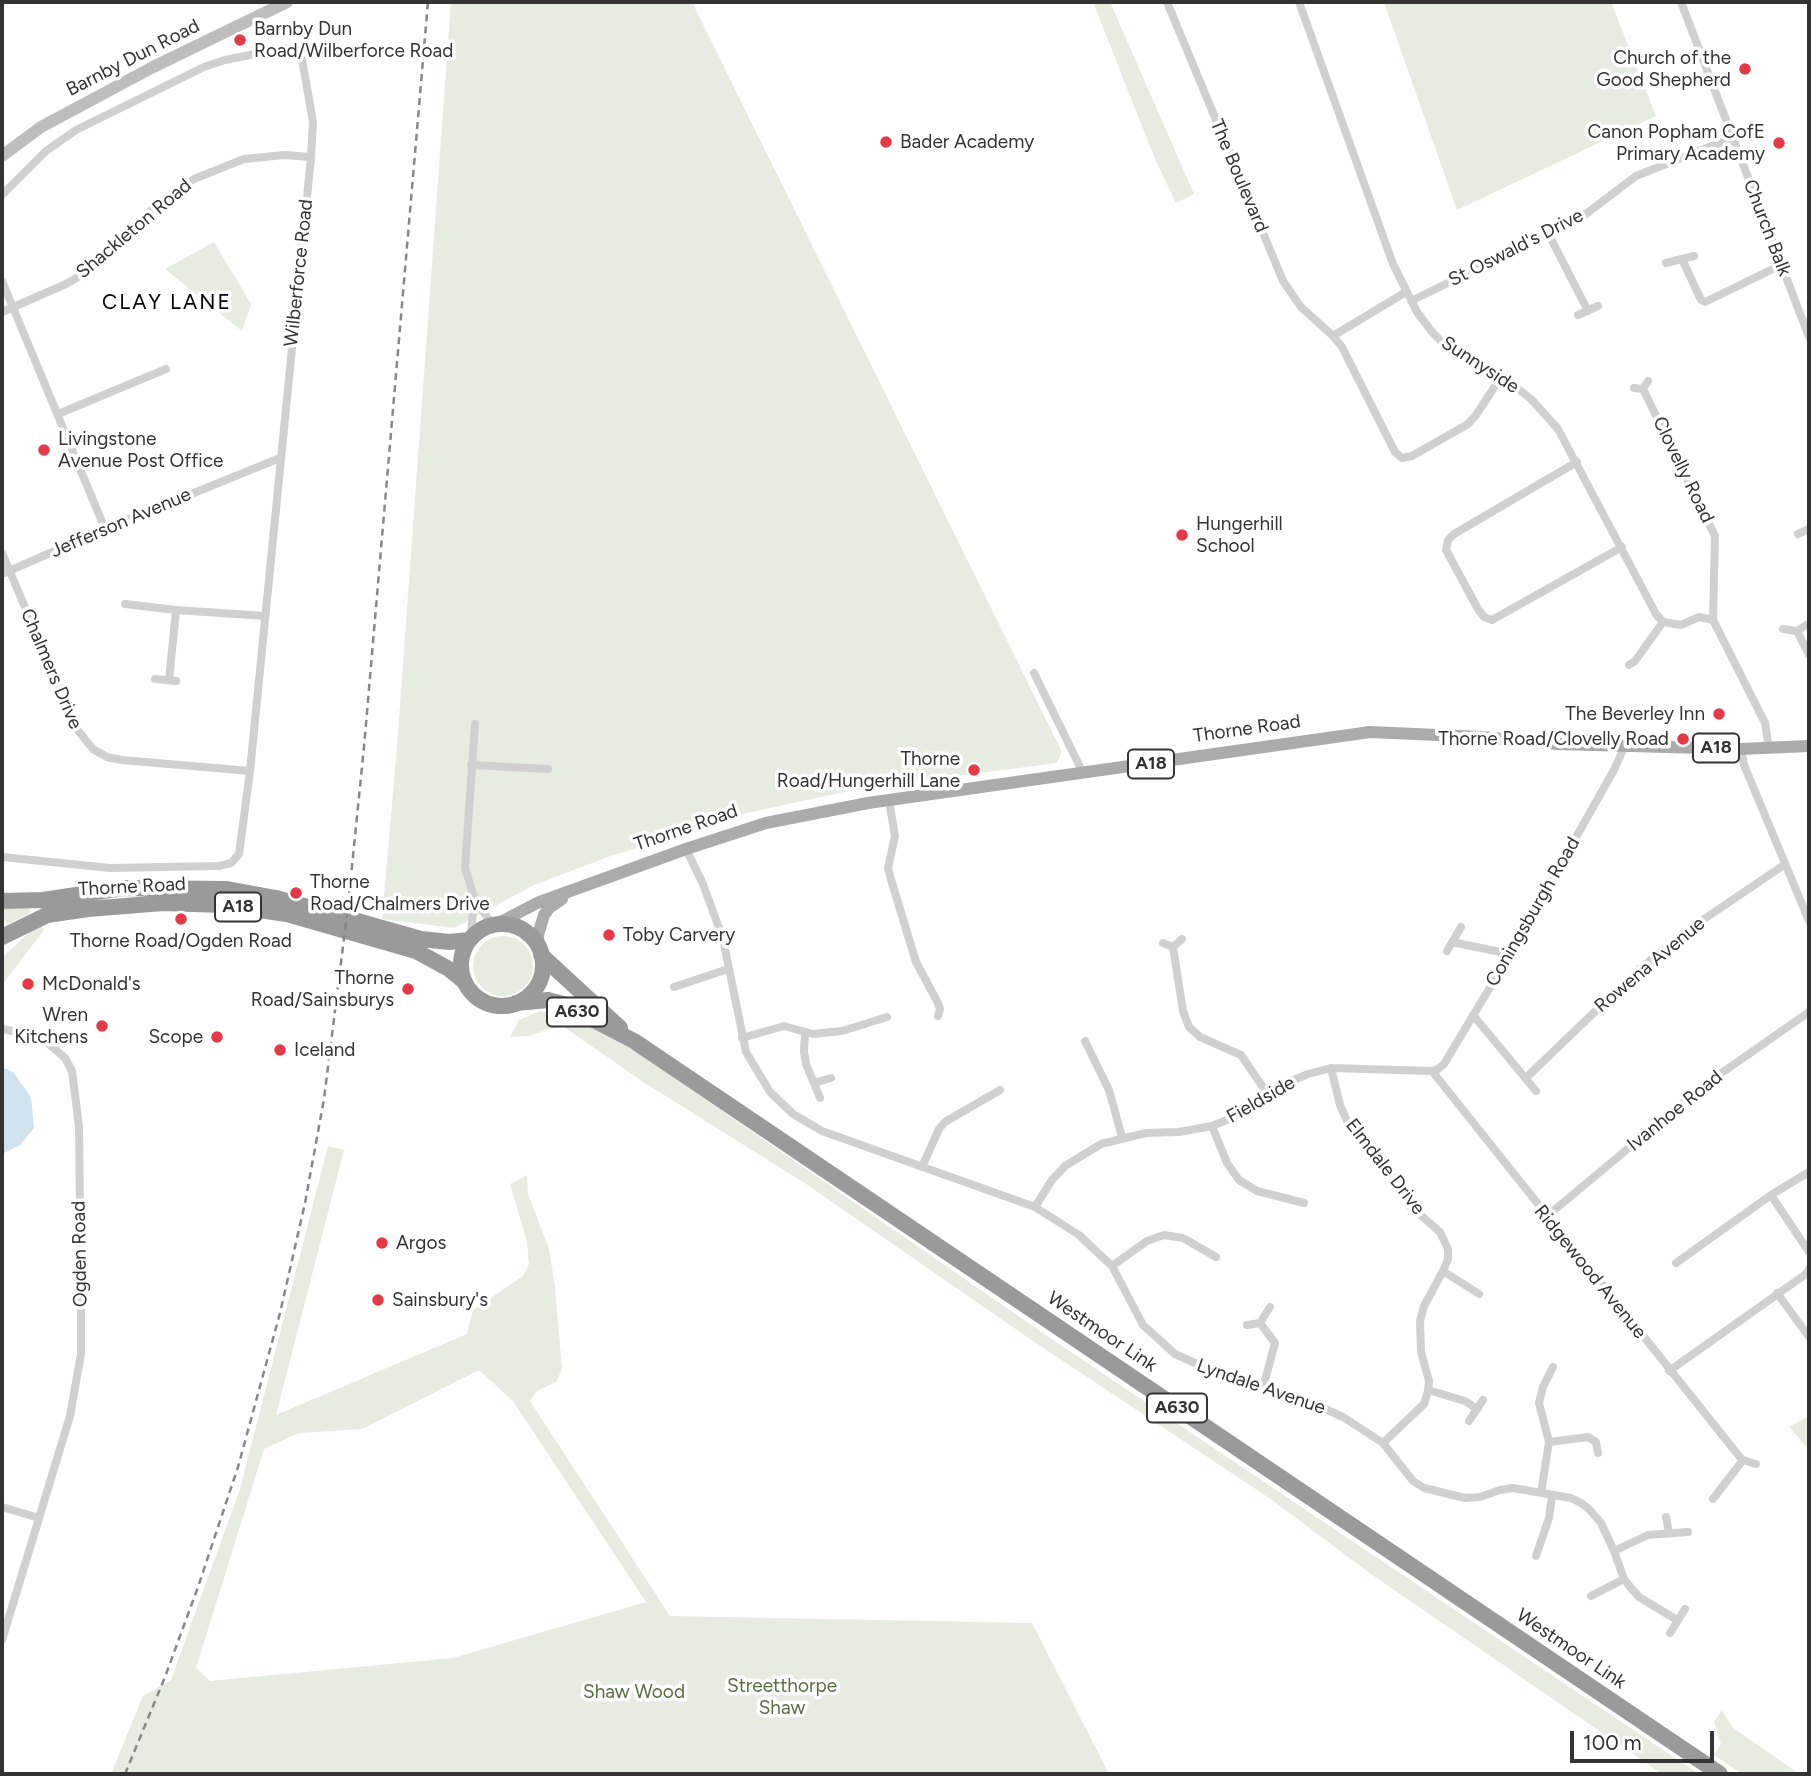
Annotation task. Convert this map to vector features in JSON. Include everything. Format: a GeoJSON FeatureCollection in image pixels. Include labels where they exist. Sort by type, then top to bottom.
{"type":"FeatureCollection","features":[{"type":"Feature","properties":{"kind":"highway","name":"Thorne Road"},"geometry":{"type":"LineString","coordinates":[[2,901],[43,900],[123,888],[227,889],[276,898],[421,939],[449,942],[470,939]]}},
{"type":"Feature","properties":{"kind":"highway","name":"Thorne Road"},"geometry":{"type":"LineString","coordinates":[[2,937],[47,915],[163,903],[223,905],[287,915],[416,951],[449,969],[465,982]]}},
{"type":"Feature","properties":{"kind":"highway","name":"A18"},"geometry":{"type":"LineString","coordinates":[[470,939],[482,929],[493,925]]}},
{"type":"Feature","properties":{"kind":"highway"},"geometry":{"type":"LineString","coordinates":[[493,925],[515,926],[527,933],[540,952]]}},
{"type":"Feature","properties":{"kind":"highway"},"geometry":{"type":"LineString","coordinates":[[465,982],[461,961],[470,939]]}},
{"type":"Feature","properties":{"kind":"highway","name":"A18"},"geometry":{"type":"LineString","coordinates":[[465,982],[478,998],[490,1004],[516,1003],[532,992],[538,983],[542,974],[540,952]]}},
{"type":"Feature","properties":{"kind":"highway","name":"Westmoor Link"},"geometry":{"type":"LineString","coordinates":[[540,952],[634,1041]]}},
{"type":"Feature","properties":{"kind":"highway","name":"Westmoor Link"},"geometry":{"type":"LineString","coordinates":[[516,1003],[534,1000],[556,1002],[634,1041],[1720,1774]]}},
{"type":"Feature","properties":{"kind":"main road","name":"Thorne Road"},"geometry":{"type":"LineString","coordinates":[[580,887],[766,823],[890,800],[1370,732],[1482,737],[1556,744],[1741,749],[1809,746]]}},
{"type":"Feature","properties":{"kind":"main road","name":"A18"},"geometry":{"type":"LineString","coordinates":[[493,925],[537,903],[580,887]]}},
{"type":"Feature","properties":{"kind":"main road","name":"A18"},"geometry":{"type":"LineString","coordinates":[[540,952],[538,935],[544,915],[549,908],[580,887]]}},
{"type":"Feature","properties":{"kind":"street","name":"The Boulevard"},"geometry":{"type":"LineString","coordinates":[[1167,2],[1283,281],[1301,307],[1334,336],[1395,452],[1402,458],[1412,456],[1468,424],[1501,377]]}},
{"type":"Feature","properties":{"kind":"street","name":"Sunnyside"},"geometry":{"type":"LineString","coordinates":[[1299,2],[1384,240],[1411,301],[1443,343],[1466,359],[1501,377],[1531,399],[1551,420],[1577,462],[1656,614],[1663,622]]}},
{"type":"Feature","properties":{"kind":"street","name":"Church Balk"},"geometry":{"type":"LineString","coordinates":[[1681,2],[1809,337]]}},
{"type":"Feature","properties":{"kind":"street","name":"Barnby Dun Road"},"geometry":{"type":"LineString","coordinates":[[2,156],[41,127],[279,4]]}},
{"type":"Feature","properties":{"kind":"street","name":"Wilberforce Road"},"geometry":{"type":"LineString","coordinates":[[2,195],[46,151],[76,130],[204,67],[285,48],[298,53],[305,66],[313,122],[311,157],[250,771],[239,854],[231,863],[219,866],[110,867],[2,858]]}},
{"type":"Feature","properties":{"kind":"street","name":"St Oswald's Drive"},"geometry":{"type":"LineString","coordinates":[[1411,301],[1582,217],[1636,176],[1732,138]]}},
{"type":"Feature","properties":{"kind":"street","name":"Shackleton Road"},"geometry":{"type":"LineString","coordinates":[[2,312],[66,284],[95,267],[148,213],[194,179],[244,159],[285,155],[311,157]]}},
{"type":"Feature","properties":{"kind":"street"},"geometry":{"type":"LineString","coordinates":[[1548,233],[1588,311]]}},
{"type":"Feature","properties":{"kind":"street"},"geometry":{"type":"LineString","coordinates":[[1666,263],[1694,256]]}},
{"type":"Feature","properties":{"kind":"street"},"geometry":{"type":"LineString","coordinates":[[1682,259],[1701,299],[1705,302],[1782,265]]}},
{"type":"Feature","properties":{"kind":"street"},"geometry":{"type":"LineString","coordinates":[[2,281],[105,528]]}},
{"type":"Feature","properties":{"kind":"street"},"geometry":{"type":"LineString","coordinates":[[1334,336],[1406,292]]}},
{"type":"Feature","properties":{"kind":"street"},"geometry":{"type":"LineString","coordinates":[[1578,315],[1598,306]]}},
{"type":"Feature","properties":{"kind":"street"},"geometry":{"type":"LineString","coordinates":[[58,414],[166,369]]}},
{"type":"Feature","properties":{"kind":"street","name":"Clovelly Road"},"geometry":{"type":"LineString","coordinates":[[1648,381],[1638,389],[1715,536],[1713,620],[1765,723],[1769,749]]}},
{"type":"Feature","properties":{"kind":"street","name":"Jefferson Avenue"},"geometry":{"type":"LineString","coordinates":[[5,572],[105,528],[280,458]]}},
{"type":"Feature","properties":{"kind":"street"},"geometry":{"type":"LineString","coordinates":[[1577,462],[1454,534],[1448,540],[1446,550],[1478,609],[1484,617],[1492,620],[1622,548]]}},
{"type":"Feature","properties":{"kind":"street"},"geometry":{"type":"LineString","coordinates":[[1798,534],[1809,529]]}},
{"type":"Feature","properties":{"kind":"street","name":"Chalmers Drive"},"geometry":{"type":"LineString","coordinates":[[2,553],[5,572],[76,728],[93,749],[107,757],[122,760],[250,771]]}},
{"type":"Feature","properties":{"kind":"street"},"geometry":{"type":"LineString","coordinates":[[125,604],[265,616]]}},
{"type":"Feature","properties":{"kind":"street"},"geometry":{"type":"LineString","coordinates":[[155,679],[173,681],[176,610]]}},
{"type":"Feature","properties":{"kind":"street"},"geometry":{"type":"LineString","coordinates":[[1629,666],[1663,622],[1681,625],[1699,617],[1713,620]]}},
{"type":"Feature","properties":{"kind":"street"},"geometry":{"type":"LineString","coordinates":[[1783,629],[1797,631],[1806,625]]}},
{"type":"Feature","properties":{"kind":"street"},"geometry":{"type":"LineString","coordinates":[[1797,631],[1809,655]]}},
{"type":"Feature","properties":{"kind":"street"},"geometry":{"type":"LineString","coordinates":[[1034,673],[1083,773]]}},
{"type":"Feature","properties":{"kind":"street"},"geometry":{"type":"LineString","coordinates":[[475,724],[465,868],[474,897],[493,925]]}},
{"type":"Feature","properties":{"kind":"street","name":"Coningsburgh Road"},"geometry":{"type":"LineString","coordinates":[[1432,1071],[1444,1063],[1510,954],[1614,770],[1623,746]]}},
{"type":"Feature","properties":{"kind":"street"},"geometry":{"type":"LineString","coordinates":[[1741,749],[1744,765],[1784,865],[1808,916]]}},
{"type":"Feature","properties":{"kind":"street"},"geometry":{"type":"LineString","coordinates":[[471,765],[548,769]]}},
{"type":"Feature","properties":{"kind":"street"},"geometry":{"type":"LineString","coordinates":[[890,800],[895,836],[888,868],[916,962],[938,1003],[937,1016]]}},
{"type":"Feature","properties":{"kind":"street","name":"Lyndale Avenue"},"geometry":{"type":"LineString","coordinates":[[686,849],[716,919],[746,1052],[770,1092],[793,1114],[822,1131],[1035,1207],[1079,1235],[1112,1266],[1143,1325],[1161,1343],[1189,1362],[1314,1404],[1343,1417],[1383,1443],[1413,1481],[1424,1488],[1465,1497],[1480,1497],[1513,1488],[1571,1498],[1589,1509],[1601,1523],[1624,1580],[1639,1597],[1677,1620]]}},
{"type":"Feature","properties":{"kind":"street","name":"Rowena Avenue"},"geometry":{"type":"LineString","coordinates":[[1527,1077],[1612,994],[1685,932],[1784,865]]}},
{"type":"Feature","properties":{"kind":"street"},"geometry":{"type":"LineString","coordinates":[[470,939],[474,897]]}},
{"type":"Feature","properties":{"kind":"street"},"geometry":{"type":"LineString","coordinates":[[1447,951],[1461,927]]}},
{"type":"Feature","properties":{"kind":"street"},"geometry":{"type":"LineString","coordinates":[[1173,947],[1182,939]]}},
{"type":"Feature","properties":{"kind":"street"},"geometry":{"type":"LineString","coordinates":[[1452,942],[1510,954]]}},
{"type":"Feature","properties":{"kind":"street"},"geometry":{"type":"LineString","coordinates":[[1163,943],[1173,947]]}},
{"type":"Feature","properties":{"kind":"street"},"geometry":{"type":"LineString","coordinates":[[1173,947],[1183,1011],[1189,1027],[1200,1037],[1241,1055],[1269,1096]]}},
{"type":"Feature","properties":{"kind":"street"},"geometry":{"type":"LineString","coordinates":[[674,987],[728,969]]}},
{"type":"Feature","properties":{"kind":"street","name":"Ivanhoe Road"},"geometry":{"type":"LineString","coordinates":[[1546,1217],[1703,1086],[1809,1012]]}},
{"type":"Feature","properties":{"kind":"street"},"geometry":{"type":"LineString","coordinates":[[1473,1015],[1536,1091]]}},
{"type":"Feature","properties":{"kind":"street"},"geometry":{"type":"LineString","coordinates":[[742,1038],[777,1027],[792,1027],[813,1034],[842,1031],[887,1017]]}},
{"type":"Feature","properties":{"kind":"street","name":"Ogden Road"},"geometry":{"type":"LineString","coordinates":[[2,1029],[44,1040],[65,1058],[72,1071],[79,1126],[81,1353],[70,1416],[2,1640]]}},
{"type":"Feature","properties":{"kind":"street"},"geometry":{"type":"LineString","coordinates":[[804,1032],[803,1052],[820,1098]]}},
{"type":"Feature","properties":{"kind":"street"},"geometry":{"type":"LineString","coordinates":[[1085,1041],[1109,1090],[1122,1137]]}},
{"type":"Feature","properties":{"kind":"street","name":"Fieldside"},"geometry":{"type":"LineString","coordinates":[[1035,1207],[1052,1180],[1065,1166],[1101,1144],[1146,1133],[1196,1130],[1212,1126],[1232,1118],[1308,1074],[1331,1068],[1432,1071]]}},
{"type":"Feature","properties":{"kind":"street","name":"Elmdale Drive"},"geometry":{"type":"LineString","coordinates":[[1331,1068],[1340,1105],[1348,1121],[1382,1159],[1409,1205],[1418,1215],[1433,1224],[1445,1241],[1448,1259],[1424,1306],[1420,1321],[1421,1352],[1430,1381],[1428,1390]]}},
{"type":"Feature","properties":{"kind":"street","name":"Ridgewood Avenue"},"geometry":{"type":"LineString","coordinates":[[1432,1071],[1669,1371],[1743,1460]]}},
{"type":"Feature","properties":{"kind":"street"},"geometry":{"type":"LineString","coordinates":[[814,1083],[831,1078]]}},
{"type":"Feature","properties":{"kind":"street"},"geometry":{"type":"LineString","coordinates":[[922,1167],[939,1129],[945,1122],[1000,1090]]}},
{"type":"Feature","properties":{"kind":"street"},"geometry":{"type":"LineString","coordinates":[[1212,1126],[1227,1163],[1239,1180],[1257,1191],[1304,1203]]}},
{"type":"Feature","properties":{"kind":"street"},"geometry":{"type":"LineString","coordinates":[[1676,1263],[1771,1195],[1809,1172]]}},
{"type":"Feature","properties":{"kind":"street"},"geometry":{"type":"LineString","coordinates":[[1771,1195],[1809,1252]]}},
{"type":"Feature","properties":{"kind":"street"},"geometry":{"type":"LineString","coordinates":[[1112,1266],[1147,1241],[1164,1235],[1183,1237],[1216,1256]]}},
{"type":"Feature","properties":{"kind":"street"},"geometry":{"type":"LineString","coordinates":[[1669,1371],[1806,1274],[1809,1269]]}},
{"type":"Feature","properties":{"kind":"street"},"geometry":{"type":"LineString","coordinates":[[1443,1271],[1479,1294]]}},
{"type":"Feature","properties":{"kind":"street"},"geometry":{"type":"LineString","coordinates":[[1777,1293],[1809,1337]]}},
{"type":"Feature","properties":{"kind":"street"},"geometry":{"type":"LineString","coordinates":[[1247,1325],[1260,1323],[1270,1307]]}},
{"type":"Feature","properties":{"kind":"street"},"geometry":{"type":"LineString","coordinates":[[1260,1323],[1275,1343],[1263,1388]]}},
{"type":"Feature","properties":{"kind":"street"},"geometry":{"type":"LineString","coordinates":[[1541,1493],[1549,1442],[1539,1403],[1553,1367]]}},
{"type":"Feature","properties":{"kind":"street"},"geometry":{"type":"LineString","coordinates":[[1383,1443],[1424,1404],[1428,1390],[1465,1401],[1477,1409]]}},
{"type":"Feature","properties":{"kind":"street"},"geometry":{"type":"LineString","coordinates":[[1469,1421],[1483,1400]]}},
{"type":"Feature","properties":{"kind":"street"},"geometry":{"type":"LineString","coordinates":[[1549,1442],[1588,1437],[1596,1442],[1598,1453]]}},
{"type":"Feature","properties":{"kind":"street"},"geometry":{"type":"LineString","coordinates":[[1713,1499],[1743,1460],[1756,1464]]}},
{"type":"Feature","properties":{"kind":"street"},"geometry":{"type":"LineString","coordinates":[[1536,1556],[1549,1518],[1552,1495]]}},
{"type":"Feature","properties":{"kind":"street"},"geometry":{"type":"LineString","coordinates":[[2,1507],[39,1518]]}},
{"type":"Feature","properties":{"kind":"street"},"geometry":{"type":"LineString","coordinates":[[1666,1517],[1669,1532]]}},
{"type":"Feature","properties":{"kind":"street"},"geometry":{"type":"LineString","coordinates":[[1614,1550],[1648,1535],[1688,1532]]}},
{"type":"Feature","properties":{"kind":"street"},"geometry":{"type":"LineString","coordinates":[[1591,1596],[1624,1580]]}},
{"type":"Feature","properties":{"kind":"street"},"geometry":{"type":"LineString","coordinates":[[1670,1633],[1685,1609]]}},
{"type":"Feature","properties":{"kind":"green space"},"geometry":{"type":"Polygon","coordinates":[[[451,2],[692,2],[1062,752],[1057,763],[858,789],[738,815],[608,857],[534,885],[454,928],[382,919],[451,2]]]}},
{"type":"Feature","properties":{"kind":"green space"},"geometry":{"type":"Polygon","coordinates":[[[1093,2],[1110,2],[1194,194],[1176,203],[1155,159],[1093,2]]]}},
{"type":"Feature","properties":{"kind":"green space"},"geometry":{"type":"Polygon","coordinates":[[[1384,2],[1611,2],[1656,116],[1457,210],[1384,2]]]}},
{"type":"Feature","properties":{"kind":"green space"},"geometry":{"type":"Polygon","coordinates":[[[214,242],[251,304],[242,331],[165,269],[214,242]]]}},
{"type":"Feature","properties":{"kind":"green space"},"geometry":{"type":"Polygon","coordinates":[[[28,906],[31,913],[6,925],[2,909],[28,906]]]}},
{"type":"Feature","properties":{"kind":"green space"},"geometry":{"type":"Polygon","coordinates":[[[39,923],[44,930],[2,985],[2,958],[39,923]]]}},
{"type":"Feature","properties":{"kind":"green space"},"geometry":{"type":"Polygon","coordinates":[[[503,936],[520,941],[528,949],[533,966],[528,983],[520,991],[503,996],[486,991],[478,983],[473,966],[478,949],[486,941],[503,936]]]}},
{"type":"Feature","properties":{"kind":"green space"},"geometry":{"type":"Polygon","coordinates":[[[540,1011],[572,1017],[634,1050],[1053,1340],[1699,1774],[1662,1774],[1371,1574],[1272,1500],[1030,1339],[806,1184],[645,1083],[561,1025],[529,1036],[510,1037],[519,1020],[540,1011]]]}},
{"type":"Feature","properties":{"kind":"green space","name":"Shaw Wood"},"geometry":{"type":"Polygon","coordinates":[[[328,1146],[344,1150],[276,1415],[467,1334],[473,1310],[523,1276],[529,1264],[527,1241],[510,1184],[527,1175],[528,1194],[549,1249],[562,1369],[556,1382],[537,1391],[530,1401],[670,1616],[1032,1623],[1109,1774],[111,1774],[143,1696],[171,1680],[240,1489],[328,1146]],[[479,1370],[362,1429],[299,1433],[264,1449],[196,1668],[210,1681],[453,1658],[646,1602],[513,1401],[479,1370]]]}},
{"type":"Feature","properties":{"kind":"green space"},"geometry":{"type":"Polygon","coordinates":[[[1809,1416],[1809,1450],[1789,1427],[1809,1416]]]}},
{"type":"Feature","properties":{"kind":"green space"},"geometry":{"type":"Polygon","coordinates":[[[1722,1710],[1732,1727],[1799,1774],[1742,1774],[1714,1755],[1721,1744],[1714,1722],[1722,1710]]]}},
{"type":"Feature","properties":{"kind":"water"},"geometry":{"type":"Polygon","coordinates":[[[2,1067],[13,1072],[31,1097],[34,1128],[20,1145],[2,1154],[2,1067]]]}},
{"type":"Feature","properties":{"kind":"railway"},"geometry":{"type":"LineString","coordinates":[[125,1774],[165,1677],[238,1467],[280,1313],[305,1203],[324,1099],[364,747],[428,2]]}},
{"type":"Feature","properties":{"kind":"place","name":"Barnby Dun Road/Wilberforce Road"},"geometry":{"type":"Point","coordinates":[240,40]}},
{"type":"Feature","properties":{"kind":"place","name":"Church of the Good Shepherd"},"geometry":{"type":"Point","coordinates":[1745,69]}},
{"type":"Feature","properties":{"kind":"place","name":"Bader Academy"},"geometry":{"type":"Point","coordinates":[886,142]}},
{"type":"Feature","properties":{"kind":"place","name":"Canon Popham CofE Primary Academy"},"geometry":{"type":"Point","coordinates":[1779,143]}},
{"type":"Feature","properties":{"kind":"place","name":"Livingstone Avenue Post Office"},"geometry":{"type":"Point","coordinates":[44,450]}},
{"type":"Feature","properties":{"kind":"place","name":"Hungerhill School"},"geometry":{"type":"Point","coordinates":[1182,535]}},
{"type":"Feature","properties":{"kind":"place","name":"The Beverley Inn"},"geometry":{"type":"Point","coordinates":[1719,714]}},
{"type":"Feature","properties":{"kind":"place","name":"Thorne Road/Clovelly Road"},"geometry":{"type":"Point","coordinates":[1683,739]}},
{"type":"Feature","properties":{"kind":"place","name":"Thorne Road/Hungerhill Lane"},"geometry":{"type":"Point","coordinates":[974,770]}},
{"type":"Feature","properties":{"kind":"place","name":"Thorne Road/Chalmers Drive"},"geometry":{"type":"Point","coordinates":[296,893]}},
{"type":"Feature","properties":{"kind":"place","name":"Thorne Road/Ogden Road"},"geometry":{"type":"Point","coordinates":[181,919]}},
{"type":"Feature","properties":{"kind":"place","name":"Toby Carvery"},"geometry":{"type":"Point","coordinates":[609,935]}},
{"type":"Feature","properties":{"kind":"place","name":"McDonald's"},"geometry":{"type":"Point","coordinates":[28,984]}},
{"type":"Feature","properties":{"kind":"place","name":"Thorne Road/Sainsburys"},"geometry":{"type":"Point","coordinates":[408,989]}},
{"type":"Feature","properties":{"kind":"place","name":"Wren Kitchens"},"geometry":{"type":"Point","coordinates":[102,1026]}},
{"type":"Feature","properties":{"kind":"place","name":"Scope"},"geometry":{"type":"Point","coordinates":[217,1037]}},
{"type":"Feature","properties":{"kind":"place","name":"Iceland"},"geometry":{"type":"Point","coordinates":[280,1050]}},
{"type":"Feature","properties":{"kind":"place","name":"Argos"},"geometry":{"type":"Point","coordinates":[382,1243]}},
{"type":"Feature","properties":{"kind":"place","name":"Sainsbury's"},"geometry":{"type":"Point","coordinates":[378,1300]}},
{"type":"Feature","properties":{"kind":"district","name":"CLAY LANE"},"geometry":{"type":"Point","coordinates":[167,303]}},
{"type":"Feature","properties":{"kind":"park label","name":"Streetthorpe Shaw"},"geometry":{"type":"Point","coordinates":[782,1697]}}]}
